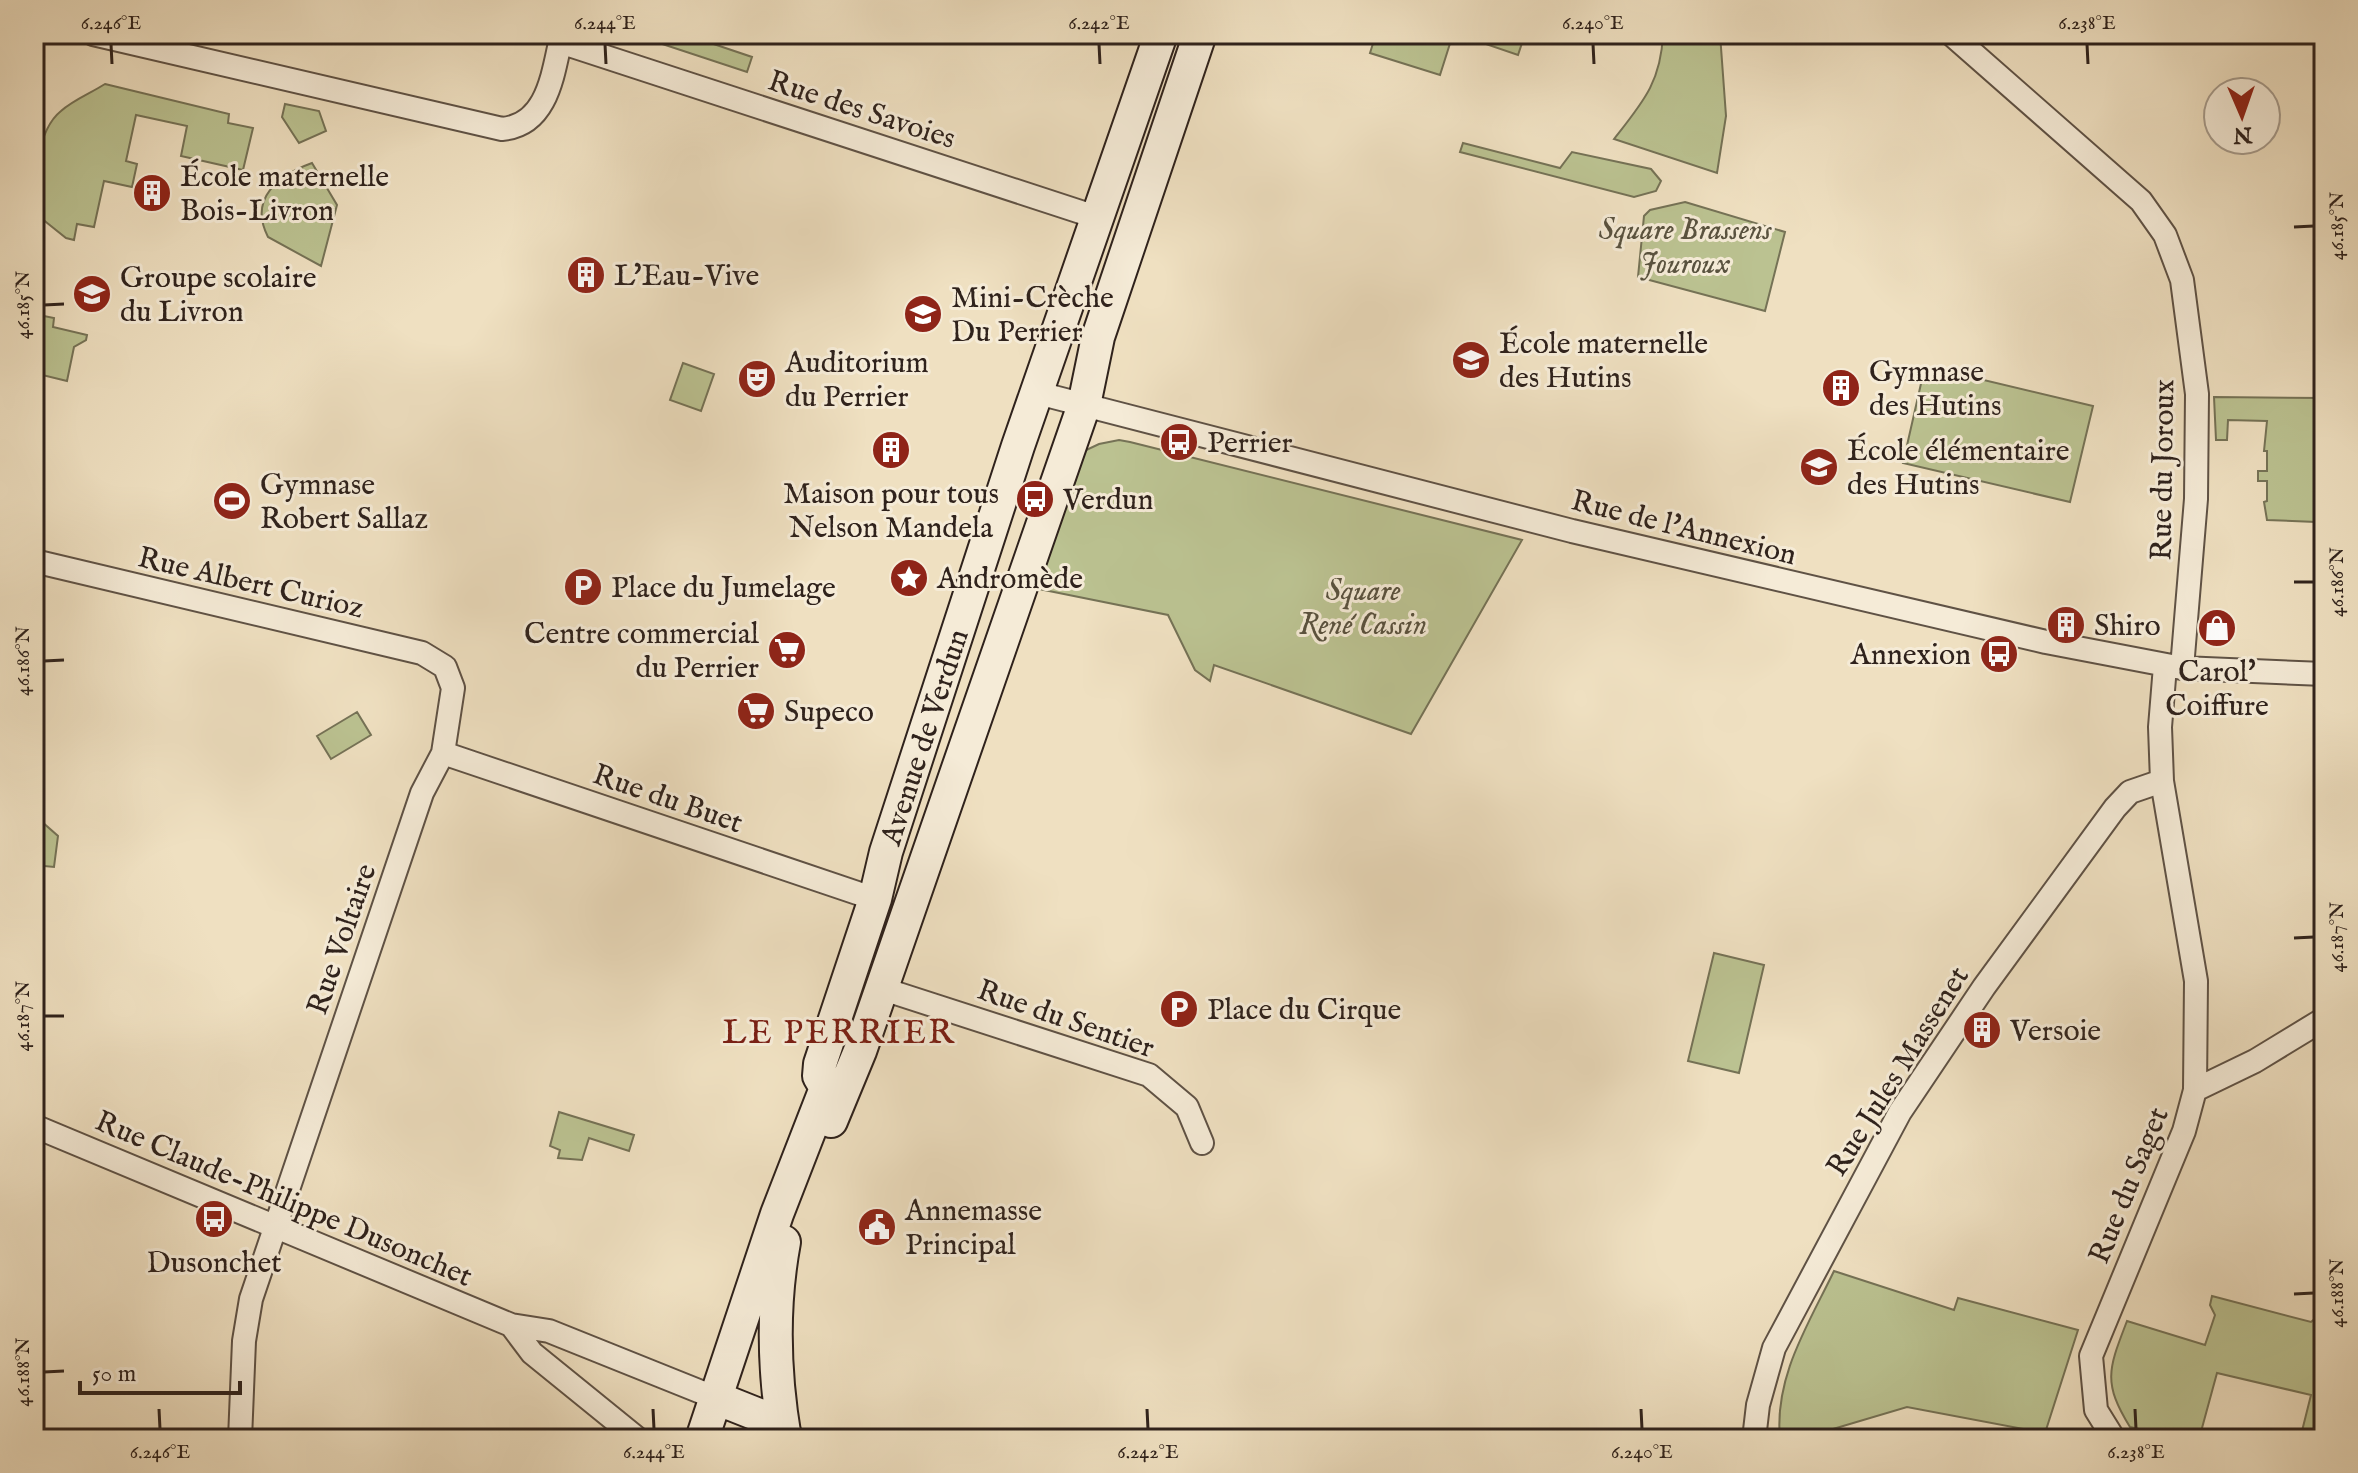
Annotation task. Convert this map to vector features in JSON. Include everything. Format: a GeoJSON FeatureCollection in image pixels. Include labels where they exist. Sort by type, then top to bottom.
{"type":"FeatureCollection","features":[{"type":"Feature","properties":{"kind":"street"},"geometry":{"type":"LineString","coordinates":[[93,34],[502,129],[528,121],[539,109],[561,38]]}},
{"type":"Feature","properties":{"kind":"street","name":"Avenue de Verdun"},"geometry":{"type":"LineString","coordinates":[[702,1439],[777,1214],[826,1088],[818,1070],[875,899],[890,837],[1161,34]]}},
{"type":"Feature","properties":{"kind":"street","name":"Avenue de Verdun"},"geometry":{"type":"LineString","coordinates":[[784,1435],[776,1335],[777,1289],[785,1237],[800,1187],[851,1075],[1084,405],[1098,337],[1200,34]]}},
{"type":"Feature","properties":{"kind":"street","name":"Rue du Joroux"},"geometry":{"type":"LineString","coordinates":[[1951,34],[2141,201],[2165,235],[2176,262],[2190,331],[2198,446],[2174,667],[2160,727],[2162,781],[2196,981],[2195,1090]]}},
{"type":"Feature","properties":{"kind":"street","name":"Rue des Savoies"},"geometry":{"type":"LineString","coordinates":[[561,38],[1099,218]]}},
{"type":"Feature","properties":{"kind":"street","name":"Rue de l'Annexion"},"geometry":{"type":"LineString","coordinates":[[1038,393],[1772,580],[2174,667],[2324,674]]}},
{"type":"Feature","properties":{"kind":"street","name":"Rue Albert Curioz"},"geometry":{"type":"LineString","coordinates":[[34,561],[422,653],[440,662],[448,672]]}},
{"type":"Feature","properties":{"kind":"street","name":"Rue Voltaire"},"geometry":{"type":"LineString","coordinates":[[240,1439],[246,1327],[256,1280],[422,793],[443,753],[453,695],[448,672]]}},
{"type":"Feature","properties":{"kind":"street","name":"Rue du Buet"},"geometry":{"type":"LineString","coordinates":[[443,753],[875,899]]}},
{"type":"Feature","properties":{"kind":"street","name":"Rue Jules Massenet"},"geometry":{"type":"LineString","coordinates":[[1754,1439],[1762,1383],[1780,1334],[1922,1075],[2115,808],[2130,792],[2162,781]]}},
{"type":"Feature","properties":{"kind":"street","name":"Rue du Sentier"},"geometry":{"type":"LineString","coordinates":[[880,988],[1149,1075],[1187,1107],[1202,1143]]}},
{"type":"Feature","properties":{"kind":"street","name":"Rue du Saget"},"geometry":{"type":"LineString","coordinates":[[2114,1439],[2093,1397],[2091,1356],[2184,1131],[2195,1090],[2255,1061],[2324,1019]]}},
{"type":"Feature","properties":{"kind":"street","name":"Rue Claude-Philippe Dusonchet"},"geometry":{"type":"LineString","coordinates":[[34,1126],[511,1325],[549,1331],[716,1398]]}},
{"type":"Feature","properties":{"kind":"street","name":"Rue Claude-Philippe Dusonchet"},"geometry":{"type":"LineString","coordinates":[[511,1325],[532,1353],[638,1439]]}},
{"type":"Feature","properties":{"kind":"street"},"geometry":{"type":"LineString","coordinates":[[716,1398],[764,1417],[784,1435]]}},
{"type":"Feature","properties":{"kind":"green space"},"geometry":{"type":"Polygon","coordinates":[[[632,34],[684,34],[752,57],[747,72],[632,34]]]}},
{"type":"Feature","properties":{"kind":"green space"},"geometry":{"type":"Polygon","coordinates":[[[1376,34],[1453,34],[1440,75],[1370,53],[1376,34]]]}},
{"type":"Feature","properties":{"kind":"green space"},"geometry":{"type":"Polygon","coordinates":[[[1473,34],[1525,34],[1518,55],[1471,39],[1473,34]]]}},
{"type":"Feature","properties":{"kind":"green space"},"geometry":{"type":"Polygon","coordinates":[[[1663,34],[1720,34],[1726,116],[1717,173],[1614,139],[1649,91],[1659,65],[1663,34]]]}},
{"type":"Feature","properties":{"kind":"green space"},"geometry":{"type":"Polygon","coordinates":[[[105,84],[229,114],[228,123],[253,128],[243,170],[181,156],[187,126],[136,115],[126,161],[137,164],[132,187],[104,181],[94,227],[77,224],[74,240],[66,238],[36,214],[36,174],[41,144],[46,131],[61,111],[105,84]]]}},
{"type":"Feature","properties":{"kind":"green space"},"geometry":{"type":"Polygon","coordinates":[[[285,104],[319,111],[326,131],[299,143],[282,117],[285,104]]]}},
{"type":"Feature","properties":{"kind":"green space"},"geometry":{"type":"Polygon","coordinates":[[[1463,143],[1560,168],[1572,152],[1651,169],[1661,181],[1656,191],[1634,197],[1460,152],[1463,143]]]}},
{"type":"Feature","properties":{"kind":"green space"},"geometry":{"type":"Polygon","coordinates":[[[312,163],[337,205],[321,266],[268,237],[263,223],[264,200],[270,190],[288,174],[312,163]]]}},
{"type":"Feature","properties":{"kind":"green space","name":"Square Brassens Jouroux"},"geometry":{"type":"Polygon","coordinates":[[[1685,202],[1785,232],[1765,311],[1638,277],[1644,216],[1650,210],[1685,202]]]}},
{"type":"Feature","properties":{"kind":"green space"},"geometry":{"type":"Polygon","coordinates":[[[34,314],[54,318],[53,327],[87,335],[86,340],[74,347],[67,381],[34,373],[34,314]]]}},
{"type":"Feature","properties":{"kind":"green space"},"geometry":{"type":"Polygon","coordinates":[[[683,363],[714,374],[701,411],[670,400],[683,363]]]}},
{"type":"Feature","properties":{"kind":"green space"},"geometry":{"type":"Polygon","coordinates":[[[1925,366],[2093,406],[2070,502],[1903,463],[1925,366]]]}},
{"type":"Feature","properties":{"kind":"green space"},"geometry":{"type":"Polygon","coordinates":[[[2214,397],[2324,398],[2324,575],[2317,575],[2316,522],[2267,520],[2264,502],[2267,501],[2267,481],[2258,481],[2258,471],[2267,471],[2267,451],[2264,451],[2267,421],[2228,420],[2227,440],[2216,440],[2214,397]]]}},
{"type":"Feature","properties":{"kind":"green space","name":"Square René Cassin"},"geometry":{"type":"Polygon","coordinates":[[[1119,440],[1522,540],[1411,734],[1214,665],[1210,681],[1195,670],[1168,615],[1034,588],[1082,452],[1119,440]]]}},
{"type":"Feature","properties":{"kind":"green space"},"geometry":{"type":"Polygon","coordinates":[[[357,712],[371,735],[331,759],[317,736],[357,712]]]}},
{"type":"Feature","properties":{"kind":"green space"},"geometry":{"type":"Polygon","coordinates":[[[34,820],[41,821],[58,836],[54,867],[34,865],[34,820]]]}},
{"type":"Feature","properties":{"kind":"green space"},"geometry":{"type":"Polygon","coordinates":[[[1714,953],[1764,965],[1739,1073],[1688,1061],[1714,953]]]}},
{"type":"Feature","properties":{"kind":"green space"},"geometry":{"type":"Polygon","coordinates":[[[559,1112],[634,1135],[629,1151],[589,1138],[582,1160],[558,1158],[560,1150],[550,1146],[559,1112]]]}},
{"type":"Feature","properties":{"kind":"green space"},"geometry":{"type":"Polygon","coordinates":[[[1834,1271],[1954,1310],[1958,1298],[2078,1330],[2045,1433],[1907,1407],[1833,1429],[1780,1439],[1782,1394],[1788,1373],[1834,1271]]]}},
{"type":"Feature","properties":{"kind":"green space"},"geometry":{"type":"Polygon","coordinates":[[[2212,1296],[2311,1322],[2324,1311],[2324,1376],[2319,1377],[2318,1429],[2312,1439],[2300,1439],[2311,1395],[2217,1373],[2199,1439],[2157,1439],[2152,1432],[2130,1427],[2115,1398],[2111,1375],[2127,1321],[2205,1345],[2215,1315],[2210,1305],[2212,1296]]]}},
{"type":"Feature","properties":{"kind":"place","name":"École maternelle Bois-Livron"},"geometry":{"type":"Point","coordinates":[152,193]}},
{"type":"Feature","properties":{"kind":"place","name":"L'Eau-Vive"},"geometry":{"type":"Point","coordinates":[586,275]}},
{"type":"Feature","properties":{"kind":"place","name":"Groupe scolaire du Livron"},"geometry":{"type":"Point","coordinates":[92,294]}},
{"type":"Feature","properties":{"kind":"place","name":"Mini-Crèche Du Perrier"},"geometry":{"type":"Point","coordinates":[923,314]}},
{"type":"Feature","properties":{"kind":"place","name":"École maternelle des Hutins"},"geometry":{"type":"Point","coordinates":[1471,360]}},
{"type":"Feature","properties":{"kind":"place","name":"Auditorium du Perrier"},"geometry":{"type":"Point","coordinates":[757,379]}},
{"type":"Feature","properties":{"kind":"place","name":"Gymnase des Hutins"},"geometry":{"type":"Point","coordinates":[1841,388]}},
{"type":"Feature","properties":{"kind":"place","name":"Perrier"},"geometry":{"type":"Point","coordinates":[1179,442]}},
{"type":"Feature","properties":{"kind":"place","name":"Maison pour tous Nelson Mandela"},"geometry":{"type":"Point","coordinates":[891,450]}},
{"type":"Feature","properties":{"kind":"place","name":"École élémentaire des Hutins"},"geometry":{"type":"Point","coordinates":[1819,467]}},
{"type":"Feature","properties":{"kind":"place","name":"Verdun"},"geometry":{"type":"Point","coordinates":[1035,499]}},
{"type":"Feature","properties":{"kind":"place","name":"Gymnase Robert Sallaz"},"geometry":{"type":"Point","coordinates":[232,501]}},
{"type":"Feature","properties":{"kind":"place","name":"Andromède"},"geometry":{"type":"Point","coordinates":[909,578]}},
{"type":"Feature","properties":{"kind":"place","name":"Place du Jumelage"},"geometry":{"type":"Point","coordinates":[583,587]}},
{"type":"Feature","properties":{"kind":"place","name":"Shiro"},"geometry":{"type":"Point","coordinates":[2066,625]}},
{"type":"Feature","properties":{"kind":"place","name":"Carol' Coiffure"},"geometry":{"type":"Point","coordinates":[2217,628]}},
{"type":"Feature","properties":{"kind":"place","name":"Centre commercial du Perrier"},"geometry":{"type":"Point","coordinates":[787,650]}},
{"type":"Feature","properties":{"kind":"place","name":"Annexion"},"geometry":{"type":"Point","coordinates":[1999,654]}},
{"type":"Feature","properties":{"kind":"place","name":"Supeco"},"geometry":{"type":"Point","coordinates":[756,711]}},
{"type":"Feature","properties":{"kind":"place","name":"Place du Cirque"},"geometry":{"type":"Point","coordinates":[1179,1009]}},
{"type":"Feature","properties":{"kind":"place","name":"Versoie"},"geometry":{"type":"Point","coordinates":[1982,1030]}},
{"type":"Feature","properties":{"kind":"place","name":"Dusonchet"},"geometry":{"type":"Point","coordinates":[214,1219]}},
{"type":"Feature","properties":{"kind":"place","name":"Annemasse Principal"},"geometry":{"type":"Point","coordinates":[877,1227]}},
{"type":"Feature","properties":{"kind":"district","name":"LE PERRIER"},"geometry":{"type":"Point","coordinates":[839,1031]}}]}
